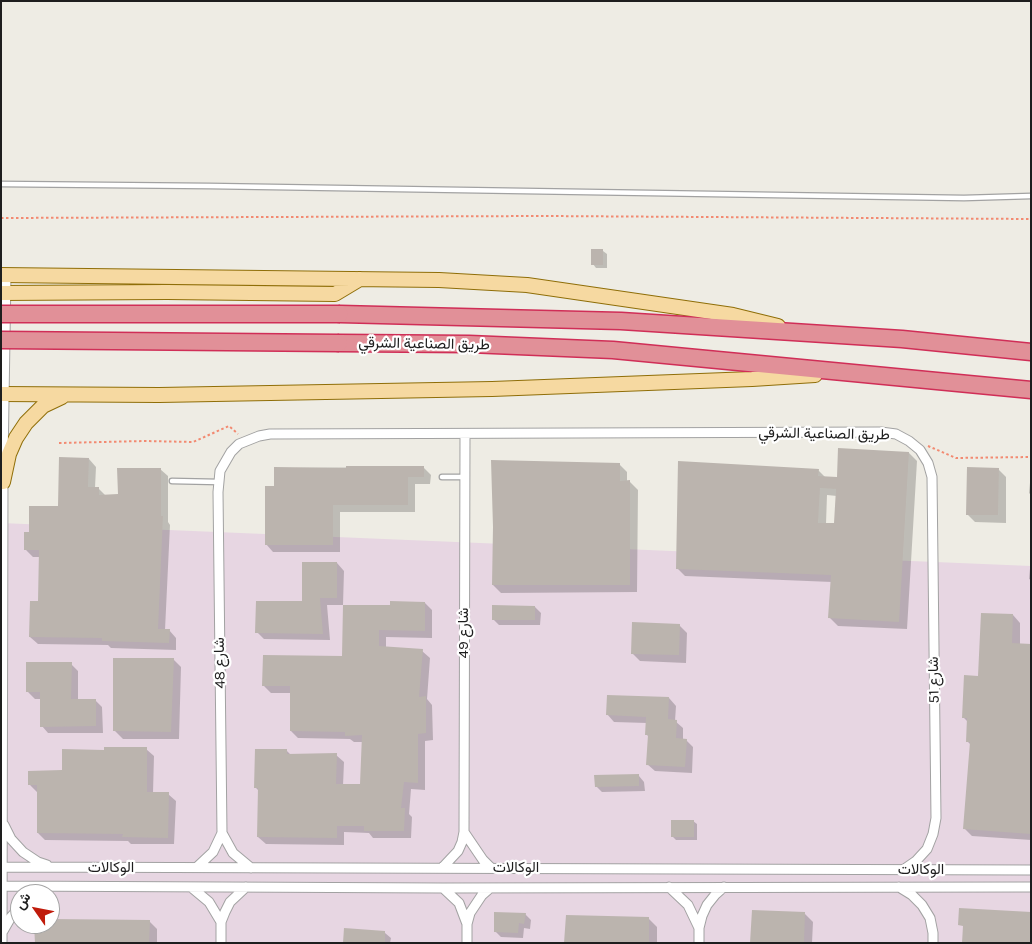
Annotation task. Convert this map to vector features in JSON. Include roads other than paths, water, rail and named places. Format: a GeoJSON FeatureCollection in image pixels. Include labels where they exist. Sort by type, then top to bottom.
{"type":"FeatureCollection","features":[{"type":"Feature","properties":{"kind":"highway","name":"طريق الصناعية الشرقي"},"geometry":{"type":"LineString","coordinates":[[1,314],[340,314],[621,321],[902,338],[1031,352]]}},
{"type":"Feature","properties":{"kind":"highway","name":"طريق الصناعية الشرقي"},"geometry":{"type":"LineString","coordinates":[[1,340],[469,344],[613,350],[1031,390]]}},
{"type":"Feature","properties":{"kind":"main road","name":"طريق الصناعية الشرقي"},"geometry":{"type":"LineString","coordinates":[[3,275],[439,280],[527,285],[733,315],[808,333]]}},
{"type":"Feature","properties":{"kind":"main road"},"geometry":{"type":"LineString","coordinates":[[3,293],[335,294],[361,279]]}},
{"type":"Feature","properties":{"kind":"main road","name":"طريق الصناعية الشرقي"},"geometry":{"type":"LineString","coordinates":[[2,394],[68,395],[492,388],[752,379],[846,373]]}},
{"type":"Feature","properties":{"kind":"main road"},"geometry":{"type":"LineString","coordinates":[[3,482],[9,454],[16,438],[26,423],[44,406],[68,395]]}},
{"type":"Feature","properties":{"kind":"street"},"geometry":{"type":"LineString","coordinates":[[2,943],[3,275]]}},
{"type":"Feature","properties":{"kind":"street","name":"طريق الصناعية الشرقي"},"geometry":{"type":"LineString","coordinates":[[218,492],[220,471],[231,452],[244,442],[270,434],[881,432],[896,434],[920,450],[928,463],[932,477]]}},
{"type":"Feature","properties":{"kind":"street","name":"شارع 49"},"geometry":{"type":"LineString","coordinates":[[442,868],[458,851],[464,832],[465,434]]}},
{"type":"Feature","properties":{"kind":"street","name":"شارع 51"},"geometry":{"type":"LineString","coordinates":[[903,870],[916,861],[927,849],[933,834],[936,818],[932,477]]}},
{"type":"Feature","properties":{"kind":"street","name":"شارع 48"},"geometry":{"type":"LineString","coordinates":[[197,867],[213,852],[222,833],[218,492]]}},
{"type":"Feature","properties":{"kind":"street"},"geometry":{"type":"LineString","coordinates":[[2,823],[11,839],[23,852],[38,862],[55,868]]}},
{"type":"Feature","properties":{"kind":"street"},"geometry":{"type":"LineString","coordinates":[[464,832],[483,860],[491,868]]}},
{"type":"Feature","properties":{"kind":"street","name":"شارع 48"},"geometry":{"type":"LineString","coordinates":[[222,833],[233,853],[251,868]]}},
{"type":"Feature","properties":{"kind":"street","name":"الوكالات"},"geometry":{"type":"LineString","coordinates":[[2,867],[1031,870]]}},
{"type":"Feature","properties":{"kind":"street","name":"الوكالات"},"geometry":{"type":"LineString","coordinates":[[60,886],[490,888],[1031,886]]}},
{"type":"Feature","properties":{"kind":"street"},"geometry":{"type":"LineString","coordinates":[[192,887],[210,902],[221,922]]}},
{"type":"Feature","properties":{"kind":"street"},"geometry":{"type":"LineString","coordinates":[[221,943],[221,922],[230,902],[246,887]]}},
{"type":"Feature","properties":{"kind":"street"},"geometry":{"type":"LineString","coordinates":[[669,887],[688,905],[699,928]]}},
{"type":"Feature","properties":{"kind":"street"},"geometry":{"type":"LineString","coordinates":[[699,943],[699,928],[702,916],[707,905],[724,887]]}},
{"type":"Feature","properties":{"kind":"street"},"geometry":{"type":"LineString","coordinates":[[899,887],[912,894],[930,918],[933,943]]}},
{"type":"Feature","properties":{"kind":"street"},"geometry":{"type":"LineString","coordinates":[[443,888],[459,904],[467,924],[467,943]]}},
{"type":"Feature","properties":{"kind":"street"},"geometry":{"type":"LineString","coordinates":[[467,924],[475,904],[490,888]]}},
{"type":"Feature","properties":{"kind":"street"},"geometry":{"type":"LineString","coordinates":[[2,933],[10,919]]}},
{"type":"Feature","properties":{"kind":"lane"},"geometry":{"type":"LineString","coordinates":[[1,184],[964,198],[1031,196]]}},
{"type":"Feature","properties":{"kind":"lane"},"geometry":{"type":"LineString","coordinates":[[442,477],[464,477]]}},
{"type":"Feature","properties":{"kind":"lane"},"geometry":{"type":"LineString","coordinates":[[172,481],[219,482]]}}]}
